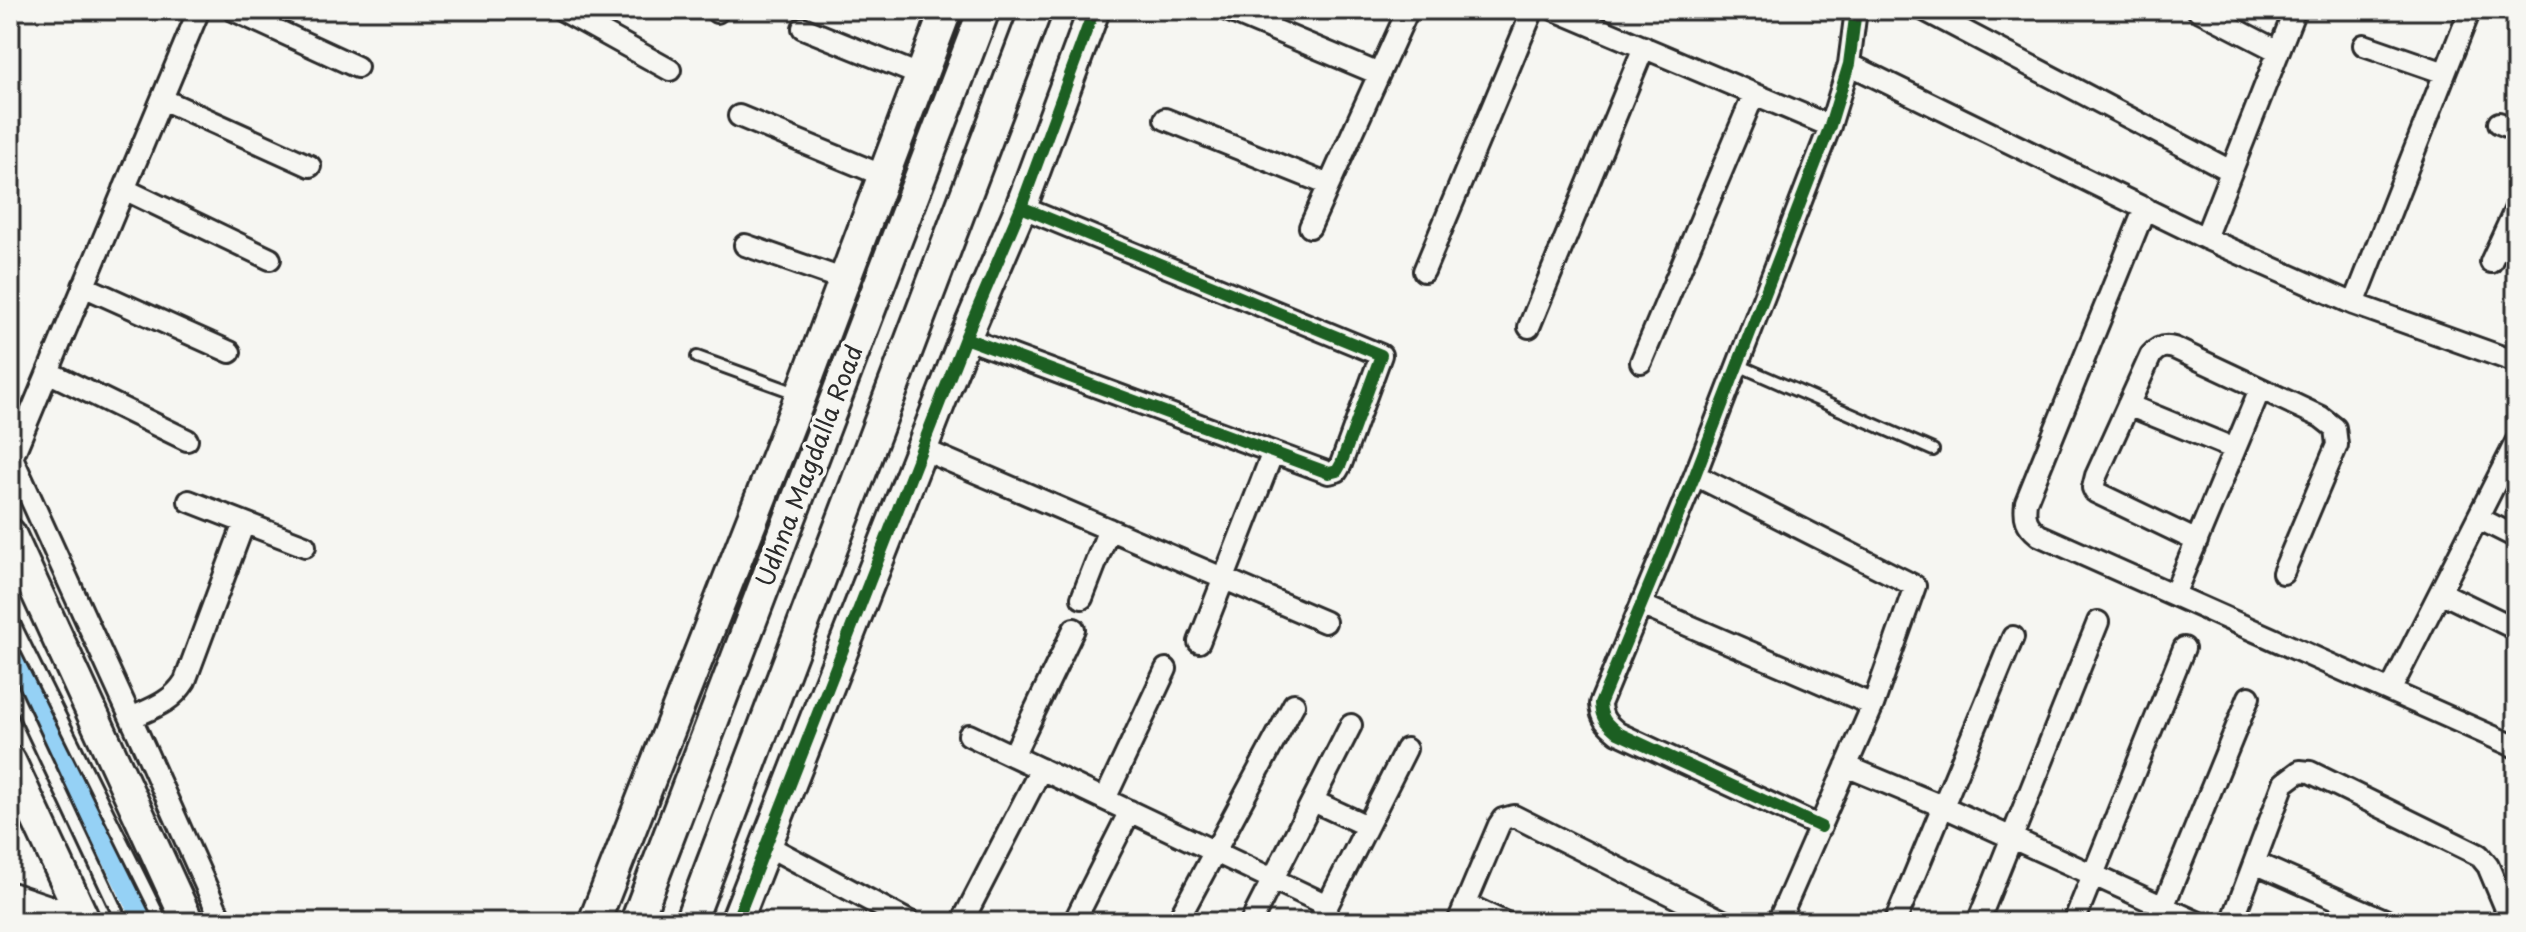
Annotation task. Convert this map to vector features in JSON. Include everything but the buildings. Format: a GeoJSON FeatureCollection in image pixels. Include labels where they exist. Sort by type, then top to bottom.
{"type":"FeatureCollection","features":[{"type":"Feature","properties":{"kind":"street"},"geometry":{"type":"LineString","coordinates":[[199,10],[11,458],[222,922]]}},
{"type":"Feature","properties":{"kind":"street"},"geometry":{"type":"LineString","coordinates":[[233,10],[357,67]]}},
{"type":"Feature","properties":{"kind":"street"},"geometry":{"type":"LineString","coordinates":[[562,10],[670,70]]}},
{"type":"Feature","properties":{"kind":"street"},"geometry":{"type":"LineString","coordinates":[[594,922],[801,395],[946,10]]}},
{"type":"Feature","properties":{"kind":"street","name":"Udhna Magdalla Road"},"geometry":{"type":"LineString","coordinates":[[636,922],[984,10]]}},
{"type":"Feature","properties":{"kind":"street","name":"Udhna Magdalla Road"},"geometry":{"type":"LineString","coordinates":[[690,922],[1036,10]]}},
{"type":"Feature","properties":{"kind":"street"},"geometry":{"type":"LineString","coordinates":[[736,922],[965,338],[1021,207],[1094,10]]}},
{"type":"Feature","properties":{"kind":"street"},"geometry":{"type":"LineString","coordinates":[[1227,10],[1379,74]]}},
{"type":"Feature","properties":{"kind":"street"},"geometry":{"type":"LineString","coordinates":[[1310,227],[1408,10]]}},
{"type":"Feature","properties":{"kind":"street"},"geometry":{"type":"LineString","coordinates":[[1424,271],[1533,10]]}},
{"type":"Feature","properties":{"kind":"street"},"geometry":{"type":"LineString","coordinates":[[1555,10],[1830,126]]}},
{"type":"Feature","properties":{"kind":"street"},"geometry":{"type":"LineString","coordinates":[[1821,827],[1618,733],[1607,725],[1601,715],[1600,704],[1695,475],[1830,126],[1849,64],[1856,10]]}},
{"type":"Feature","properties":{"kind":"street"},"geometry":{"type":"LineString","coordinates":[[1924,10],[2231,171]]}},
{"type":"Feature","properties":{"kind":"street"},"geometry":{"type":"LineString","coordinates":[[2198,10],[2278,51]]}},
{"type":"Feature","properties":{"kind":"street"},"geometry":{"type":"LineString","coordinates":[[2205,238],[2295,10]]}},
{"type":"Feature","properties":{"kind":"street"},"geometry":{"type":"LineString","coordinates":[[2354,304],[2470,10]]}},
{"type":"Feature","properties":{"kind":"street"},"geometry":{"type":"LineString","coordinates":[[803,28],[922,76]]}},
{"type":"Feature","properties":{"kind":"street"},"geometry":{"type":"LineString","coordinates":[[2364,45],[2445,73]]}},
{"type":"Feature","properties":{"kind":"street"},"geometry":{"type":"LineString","coordinates":[[1529,327],[1644,47]]}},
{"type":"Feature","properties":{"kind":"street"},"geometry":{"type":"LineString","coordinates":[[1849,64],[2205,238],[2354,304],[2516,362]]}},
{"type":"Feature","properties":{"kind":"street"},"geometry":{"type":"LineString","coordinates":[[1641,362],[1754,94]]}},
{"type":"Feature","properties":{"kind":"street"},"geometry":{"type":"LineString","coordinates":[[162,99],[310,166]]}},
{"type":"Feature","properties":{"kind":"street"},"geometry":{"type":"LineString","coordinates":[[739,116],[884,176]]}},
{"type":"Feature","properties":{"kind":"street"},"geometry":{"type":"LineString","coordinates":[[1165,119],[1329,185]]}},
{"type":"Feature","properties":{"kind":"street"},"geometry":{"type":"LineString","coordinates":[[124,189],[270,259]]}},
{"type":"Feature","properties":{"kind":"street"},"geometry":{"type":"LineString","coordinates":[[965,338],[1329,473],[1337,471],[1341,464],[1381,355],[1021,207]]}},
{"type":"Feature","properties":{"kind":"street"},"geometry":{"type":"LineString","coordinates":[[2145,208],[2026,502],[2024,514],[2027,525],[2039,535],[2516,747]]}},
{"type":"Feature","properties":{"kind":"street"},"geometry":{"type":"LineString","coordinates":[[2491,262],[2516,208]]}},
{"type":"Feature","properties":{"kind":"street"},"geometry":{"type":"LineString","coordinates":[[745,245],[845,280]]}},
{"type":"Feature","properties":{"kind":"street"},"geometry":{"type":"LineString","coordinates":[[83,286],[230,352]]}},
{"type":"Feature","properties":{"kind":"street"},"geometry":{"type":"LineString","coordinates":[[2197,541],[2095,492],[2093,488],[2151,355],[2166,346],[2321,417],[2335,428],[2337,445],[2283,573]]}},
{"type":"Feature","properties":{"kind":"street"},"geometry":{"type":"LineString","coordinates":[[48,372],[187,440]]}},
{"type":"Feature","properties":{"kind":"street"},"geometry":{"type":"LineString","coordinates":[[2174,595],[2260,389]]}},
{"type":"Feature","properties":{"kind":"street"},"geometry":{"type":"LineString","coordinates":[[2128,405],[2235,449]]}},
{"type":"Feature","properties":{"kind":"street"},"geometry":{"type":"LineString","coordinates":[[2390,691],[2516,442]]}},
{"type":"Feature","properties":{"kind":"street"},"geometry":{"type":"LineString","coordinates":[[922,449],[1325,622]]}},
{"type":"Feature","properties":{"kind":"street"},"geometry":{"type":"LineString","coordinates":[[1199,642],[1273,452]]}},
{"type":"Feature","properties":{"kind":"street"},"geometry":{"type":"LineString","coordinates":[[1695,475],[1915,586],[1873,705],[1778,922]]}},
{"type":"Feature","properties":{"kind":"street"},"geometry":{"type":"LineString","coordinates":[[189,501],[305,546]]}},
{"type":"Feature","properties":{"kind":"street"},"geometry":{"type":"LineString","coordinates":[[2478,518],[2516,537]]}},
{"type":"Feature","properties":{"kind":"street"},"geometry":{"type":"LineString","coordinates":[[131,718],[166,702],[176,695],[185,681],[244,523]]}},
{"type":"Feature","properties":{"kind":"street"},"geometry":{"type":"LineString","coordinates":[[1082,598],[1109,529]]}},
{"type":"Feature","properties":{"kind":"street"},"geometry":{"type":"LineString","coordinates":[[10,534],[188,922]]}},
{"type":"Feature","properties":{"kind":"street"},"geometry":{"type":"LineString","coordinates":[[2442,593],[2516,629]]}},
{"type":"Feature","properties":{"kind":"street"},"geometry":{"type":"LineString","coordinates":[[1641,605],[1873,705]]}},
{"type":"Feature","properties":{"kind":"street"},"geometry":{"type":"LineString","coordinates":[[1978,922],[2098,622]]}},
{"type":"Feature","properties":{"kind":"street"},"geometry":{"type":"LineString","coordinates":[[1013,756],[1074,629]]}},
{"type":"Feature","properties":{"kind":"street"},"geometry":{"type":"LineString","coordinates":[[1895,922],[2013,637]]}},
{"type":"Feature","properties":{"kind":"street"},"geometry":{"type":"LineString","coordinates":[[2074,922],[2184,648]]}},
{"type":"Feature","properties":{"kind":"street"},"geometry":{"type":"LineString","coordinates":[[1105,799],[1166,669]]}},
{"type":"Feature","properties":{"kind":"street"},"geometry":{"type":"LineString","coordinates":[[2160,914],[2249,697]]}},
{"type":"Feature","properties":{"kind":"street"},"geometry":{"type":"LineString","coordinates":[[1177,922],[1294,704]]}},
{"type":"Feature","properties":{"kind":"street"},"geometry":{"type":"LineString","coordinates":[[1251,922],[1351,725]]}},
{"type":"Feature","properties":{"kind":"street"},"geometry":{"type":"LineString","coordinates":[[969,735],[1273,879],[1323,914],[1406,749]]}},
{"type":"Feature","properties":{"kind":"street"},"geometry":{"type":"LineString","coordinates":[[10,761],[83,922]]}},
{"type":"Feature","properties":{"kind":"street"},"geometry":{"type":"LineString","coordinates":[[1846,766],[2094,875],[2160,914],[2197,922]]}},
{"type":"Feature","properties":{"kind":"street"},"geometry":{"type":"LineString","coordinates":[[962,922],[1041,769]]}},
{"type":"Feature","properties":{"kind":"street"},"geometry":{"type":"LineString","coordinates":[[2232,922],[2284,783],[2300,771],[2310,772],[2479,855],[2488,866],[2509,919]]}},
{"type":"Feature","properties":{"kind":"street"},"geometry":{"type":"LineString","coordinates":[[1313,801],[1367,826]]}},
{"type":"Feature","properties":{"kind":"street"},"geometry":{"type":"LineString","coordinates":[[1074,922],[1130,811]]}},
{"type":"Feature","properties":{"kind":"street"},"geometry":{"type":"LineString","coordinates":[[1504,922],[1462,913],[1499,825],[1503,819],[1514,816],[1725,922]]}},
{"type":"Feature","properties":{"kind":"street"},"geometry":{"type":"LineString","coordinates":[[766,845],[910,922]]}},
{"type":"Feature","properties":{"kind":"street"},"geometry":{"type":"LineString","coordinates":[[2255,863],[2389,922]]}},
{"type":"Feature","properties":{"kind":"street"},"geometry":{"type":"LineString","coordinates":[[10,898],[83,922]]}},
{"type":"Feature","properties":{"kind":"lane"},"geometry":{"type":"LineString","coordinates":[[697,357],[801,395]]}},
{"type":"Feature","properties":{"kind":"lane"},"geometry":{"type":"LineString","coordinates":[[1738,365],[1933,450]]}},
{"type":"Feature","properties":{"kind":"lane"},"geometry":{"type":"LineString","coordinates":[[10,615],[162,922]]}},
{"type":"Feature","properties":{"kind":"lane"},"geometry":{"type":"LineString","coordinates":[[10,683],[122,922]]}},
{"type":"Feature","properties":{"kind":"waterway"},"geometry":{"type":"LineString","coordinates":[[10,650],[145,922]]}},
{"type":"Feature","properties":{"kind":"cycle path"},"geometry":{"type":"LineString","coordinates":[[736,922],[965,338],[1021,207],[1094,10]]}},
{"type":"Feature","properties":{"kind":"cycle path"},"geometry":{"type":"LineString","coordinates":[[1821,827],[1618,733],[1605,721],[1600,704],[1695,475],[1830,126],[1849,64],[1856,10]]}},
{"type":"Feature","properties":{"kind":"cycle path"},"geometry":{"type":"LineString","coordinates":[[965,338],[1329,473],[1337,471],[1341,464],[1381,355],[1021,207]]}}]}
